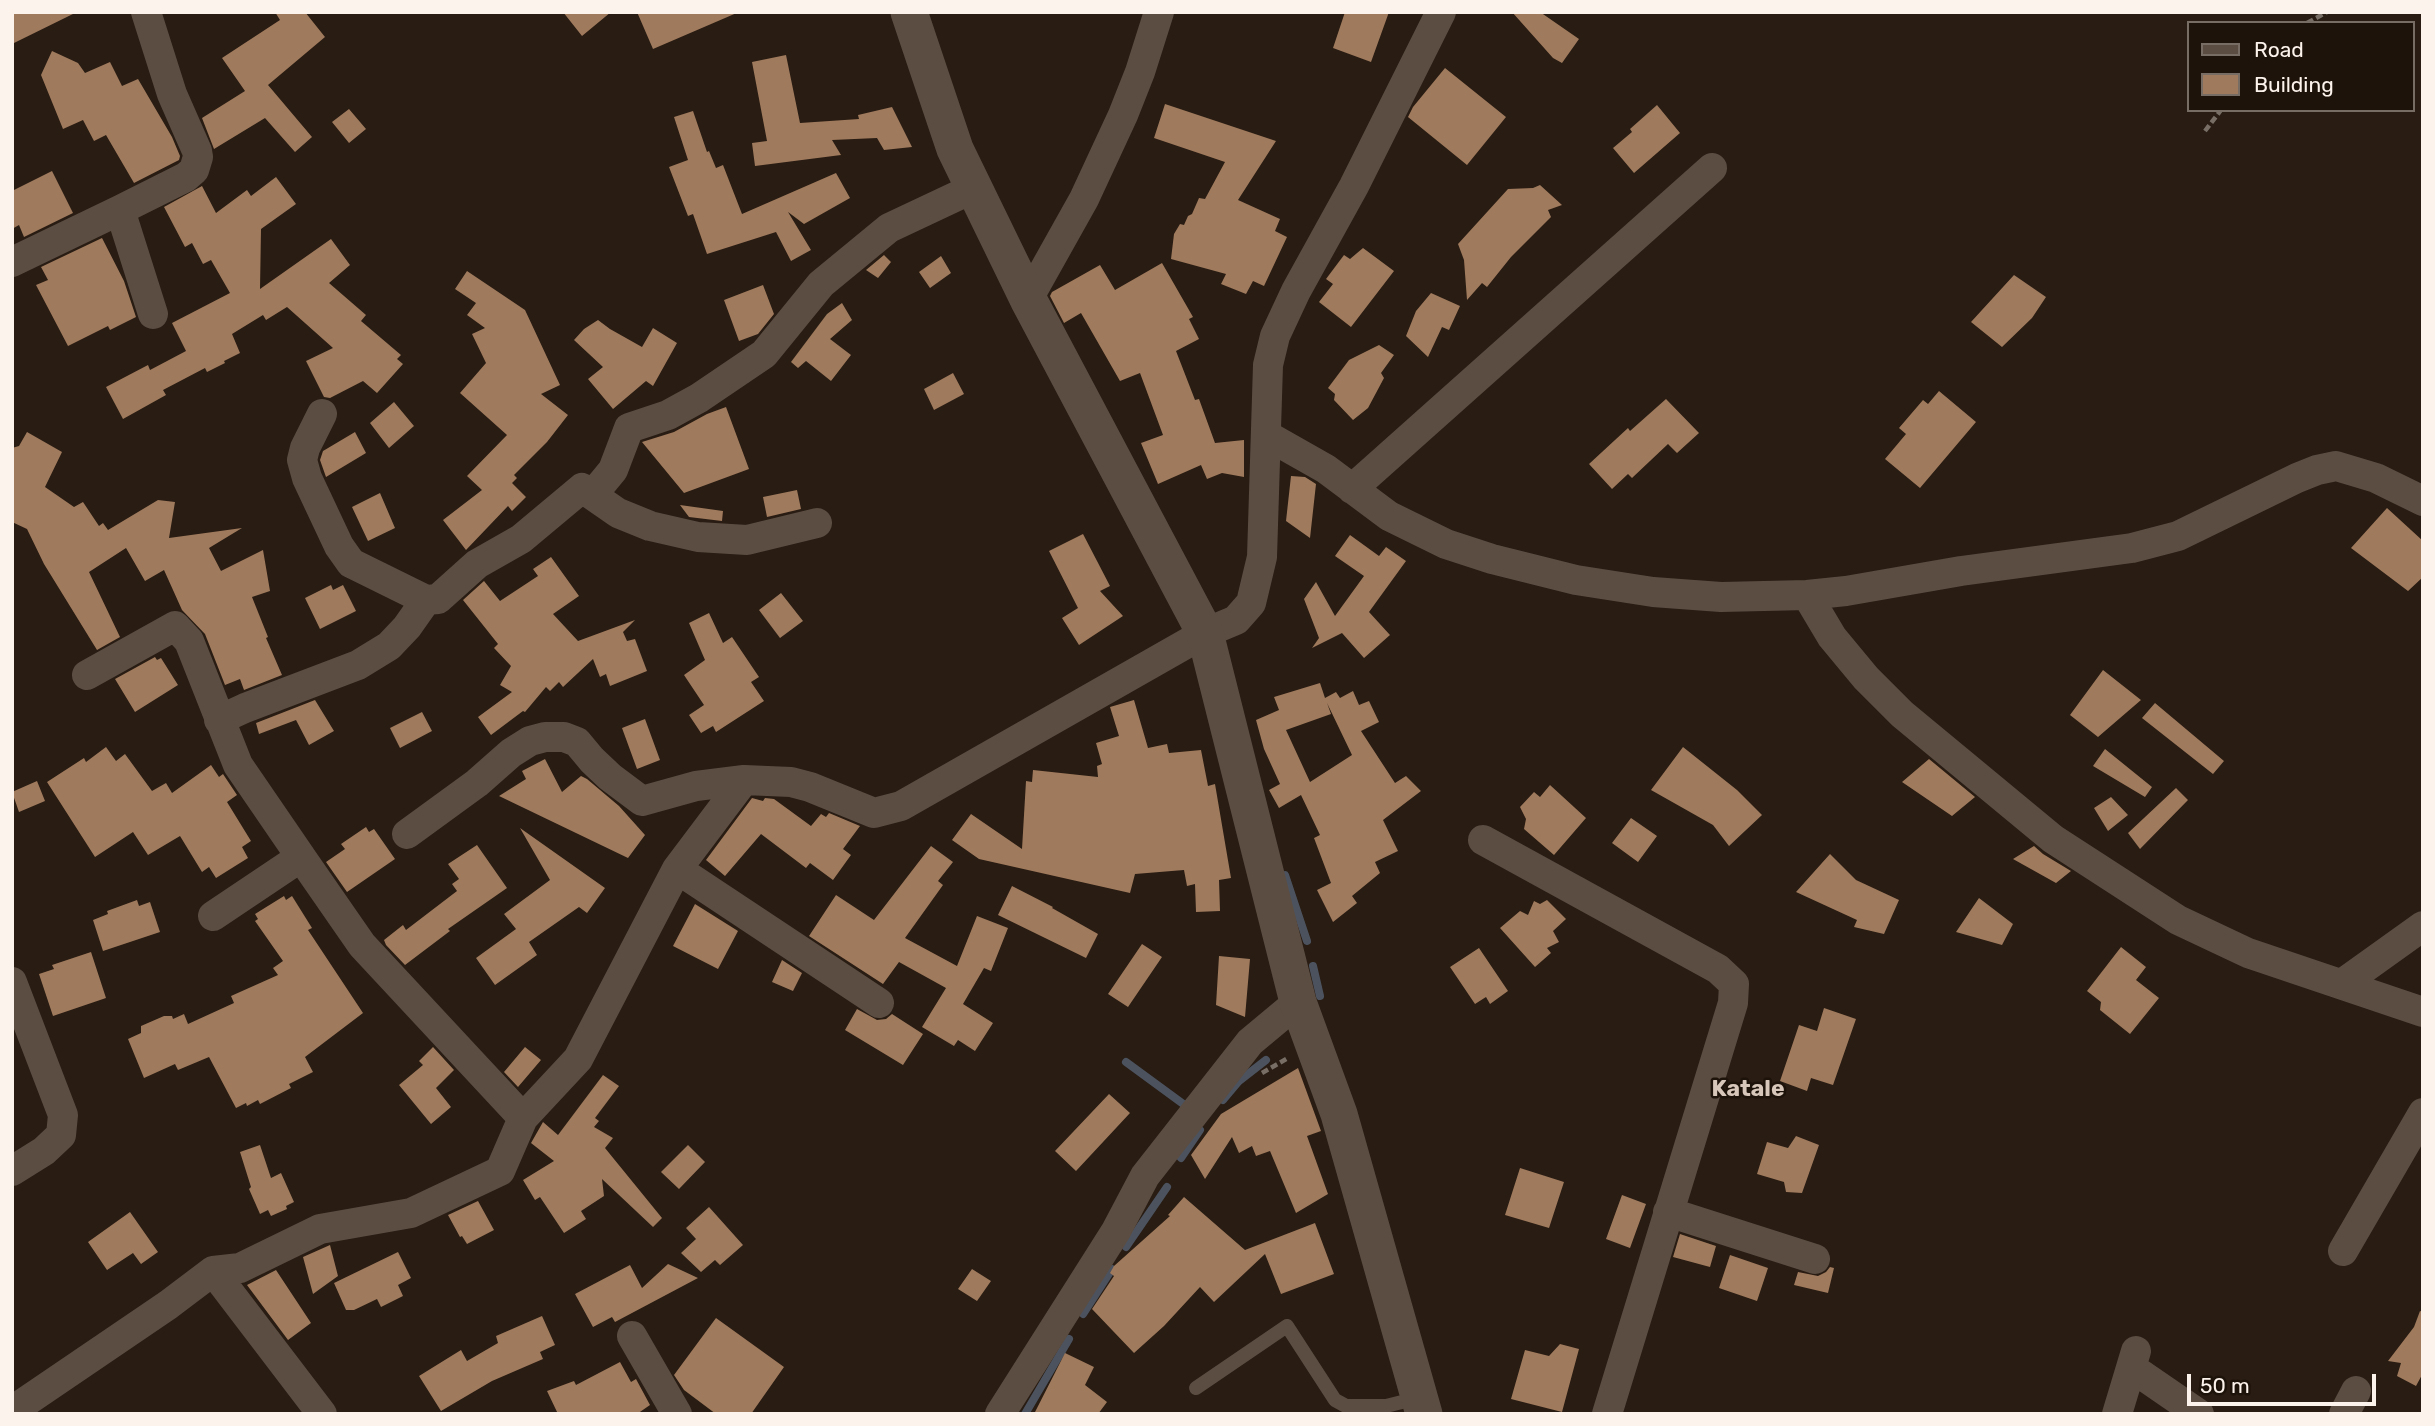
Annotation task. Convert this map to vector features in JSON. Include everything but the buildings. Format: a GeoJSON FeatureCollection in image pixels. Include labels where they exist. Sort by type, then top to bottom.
{"type":"FeatureCollection","features":[{"type":"Feature","properties":{"kind":"street"},"geometry":{"type":"LineString","coordinates":[[12,262],[186,177],[194,170],[198,157],[172,94],[146,12]]}},
{"type":"Feature","properties":{"kind":"street"},"geometry":{"type":"LineString","coordinates":[[909,12],[955,149],[1028,299],[1205,634],[1298,1002],[1339,1114],[1421,1406]]}},
{"type":"Feature","properties":{"kind":"street"},"geometry":{"type":"LineString","coordinates":[[1028,299],[1084,199],[1118,127],[1140,72],[1158,12]]}},
{"type":"Feature","properties":{"kind":"street"},"geometry":{"type":"LineString","coordinates":[[407,834],[477,783],[511,753],[530,741],[545,737],[564,737],[577,742],[610,778],[642,801],[696,786],[744,780],[801,784],[874,813],[901,806],[1205,634],[1236,620],[1251,603],[1262,557],[1268,365],[1275,336],[1441,12]]}},
{"type":"Feature","properties":{"kind":"street"},"geometry":{"type":"LineString","coordinates":[[1352,489],[1712,168]]}},
{"type":"Feature","properties":{"kind":"street"},"geometry":{"type":"LineString","coordinates":[[582,488],[594,493],[613,470],[629,428],[668,415],[689,404],[764,354],[821,284],[889,228],[974,188]]}},
{"type":"Feature","properties":{"kind":"street"},"geometry":{"type":"LineString","coordinates":[[120,210],[153,314]]}},
{"type":"Feature","properties":{"kind":"street"},"geometry":{"type":"LineString","coordinates":[[322,414],[302,460],[307,478],[339,546],[351,563],[426,600],[438,599],[477,564],[520,539],[582,488]]}},
{"type":"Feature","properties":{"kind":"street"},"geometry":{"type":"LineString","coordinates":[[1266,435],[1326,469],[1390,516],[1446,544],[1492,559],[1576,580],[1653,592],[1721,597],[1807,595],[1846,591],[1961,571],[2132,548],[2178,536],[2297,478],[2336,466],[2376,478],[2423,501]]}},
{"type":"Feature","properties":{"kind":"street"},"geometry":{"type":"LineString","coordinates":[[582,488],[618,513],[650,526],[698,537],[747,540],[817,523]]}},
{"type":"Feature","properties":{"kind":"street"},"geometry":{"type":"LineString","coordinates":[[1807,595],[1832,637],[1902,714],[2053,839],[2178,920],[2248,953],[2423,1012]]}},
{"type":"Feature","properties":{"kind":"street"},"geometry":{"type":"LineString","coordinates":[[219,720],[358,665],[389,646],[407,627],[426,600]]}},
{"type":"Feature","properties":{"kind":"street"},"geometry":{"type":"LineString","coordinates":[[87,675],[175,626],[189,641],[238,765],[362,945],[523,1118]]}},
{"type":"Feature","properties":{"kind":"street"},"geometry":{"type":"LineString","coordinates":[[12,1411],[168,1305],[213,1271],[240,1268],[320,1229],[411,1213],[500,1171],[523,1118],[578,1059],[677,869],[744,780]]}},
{"type":"Feature","properties":{"kind":"street"},"geometry":{"type":"LineString","coordinates":[[1483,840],[1718,969],[1734,984],[1733,1003],[1608,1414]]}},
{"type":"Feature","properties":{"kind":"street"},"geometry":{"type":"LineString","coordinates":[[213,916],[301,857]]}},
{"type":"Feature","properties":{"kind":"street"},"geometry":{"type":"LineString","coordinates":[[677,869],[880,1003]]}},
{"type":"Feature","properties":{"kind":"street"},"geometry":{"type":"LineString","coordinates":[[2342,984],[2423,926]]}},
{"type":"Feature","properties":{"kind":"street"},"geometry":{"type":"LineString","coordinates":[[12,982],[64,1115],[61,1135],[44,1151],[12,1171]]}},
{"type":"Feature","properties":{"kind":"street"},"geometry":{"type":"LineString","coordinates":[[1000,1414],[1116,1231],[1145,1176],[1251,1042],[1298,1002]]}},
{"type":"Feature","properties":{"kind":"street"},"geometry":{"type":"LineString","coordinates":[[2343,1251],[2423,1113]]}},
{"type":"Feature","properties":{"kind":"street"},"geometry":{"type":"LineString","coordinates":[[1668,1212],[1815,1259]]}},
{"type":"Feature","properties":{"kind":"street"},"geometry":{"type":"LineString","coordinates":[[213,1271],[322,1414]]}},
{"type":"Feature","properties":{"kind":"street"},"geometry":{"type":"LineString","coordinates":[[632,1336],[677,1414]]}},
{"type":"Feature","properties":{"kind":"street"},"geometry":{"type":"LineString","coordinates":[[2117,1414],[2134,1359],[2199,1414]]}},
{"type":"Feature","properties":{"kind":"lane"},"geometry":{"type":"LineString","coordinates":[[1196,1388],[1287,1326],[1335,1400],[1346,1406],[1421,1406]]}},
{"type":"Feature","properties":{"kind":"path"},"geometry":{"type":"LineString","coordinates":[[2311,21],[2327,12]]}},
{"type":"Feature","properties":{"kind":"path"},"geometry":{"type":"LineString","coordinates":[[2205,131],[2219,112]]}},
{"type":"Feature","properties":{"kind":"waterway"},"geometry":{"type":"LineString","coordinates":[[1285,875],[1307,941]]}},
{"type":"Feature","properties":{"kind":"waterway"},"geometry":{"type":"LineString","coordinates":[[1313,966],[1320,996]]}},
{"type":"Feature","properties":{"kind":"waterway"},"geometry":{"type":"LineString","coordinates":[[1223,1100],[1239,1081],[1266,1060]]}},
{"type":"Feature","properties":{"kind":"waterway"},"geometry":{"type":"LineString","coordinates":[[1126,1062],[1186,1106],[1190,1101]]}},
{"type":"Feature","properties":{"kind":"waterway"},"geometry":{"type":"LineString","coordinates":[[1181,1158],[1200,1130]]}},
{"type":"Feature","properties":{"kind":"waterway"},"geometry":{"type":"LineString","coordinates":[[1126,1247],[1167,1187]]}},
{"type":"Feature","properties":{"kind":"waterway"},"geometry":{"type":"LineString","coordinates":[[1083,1314],[1112,1269]]}},
{"type":"Feature","properties":{"kind":"waterway"},"geometry":{"type":"LineString","coordinates":[[1025,1414],[1069,1339]]}},
{"type":"Feature","properties":{"kind":"district","name":"Katale"},"geometry":{"type":"Point","coordinates":[1748,1089]}}]}
